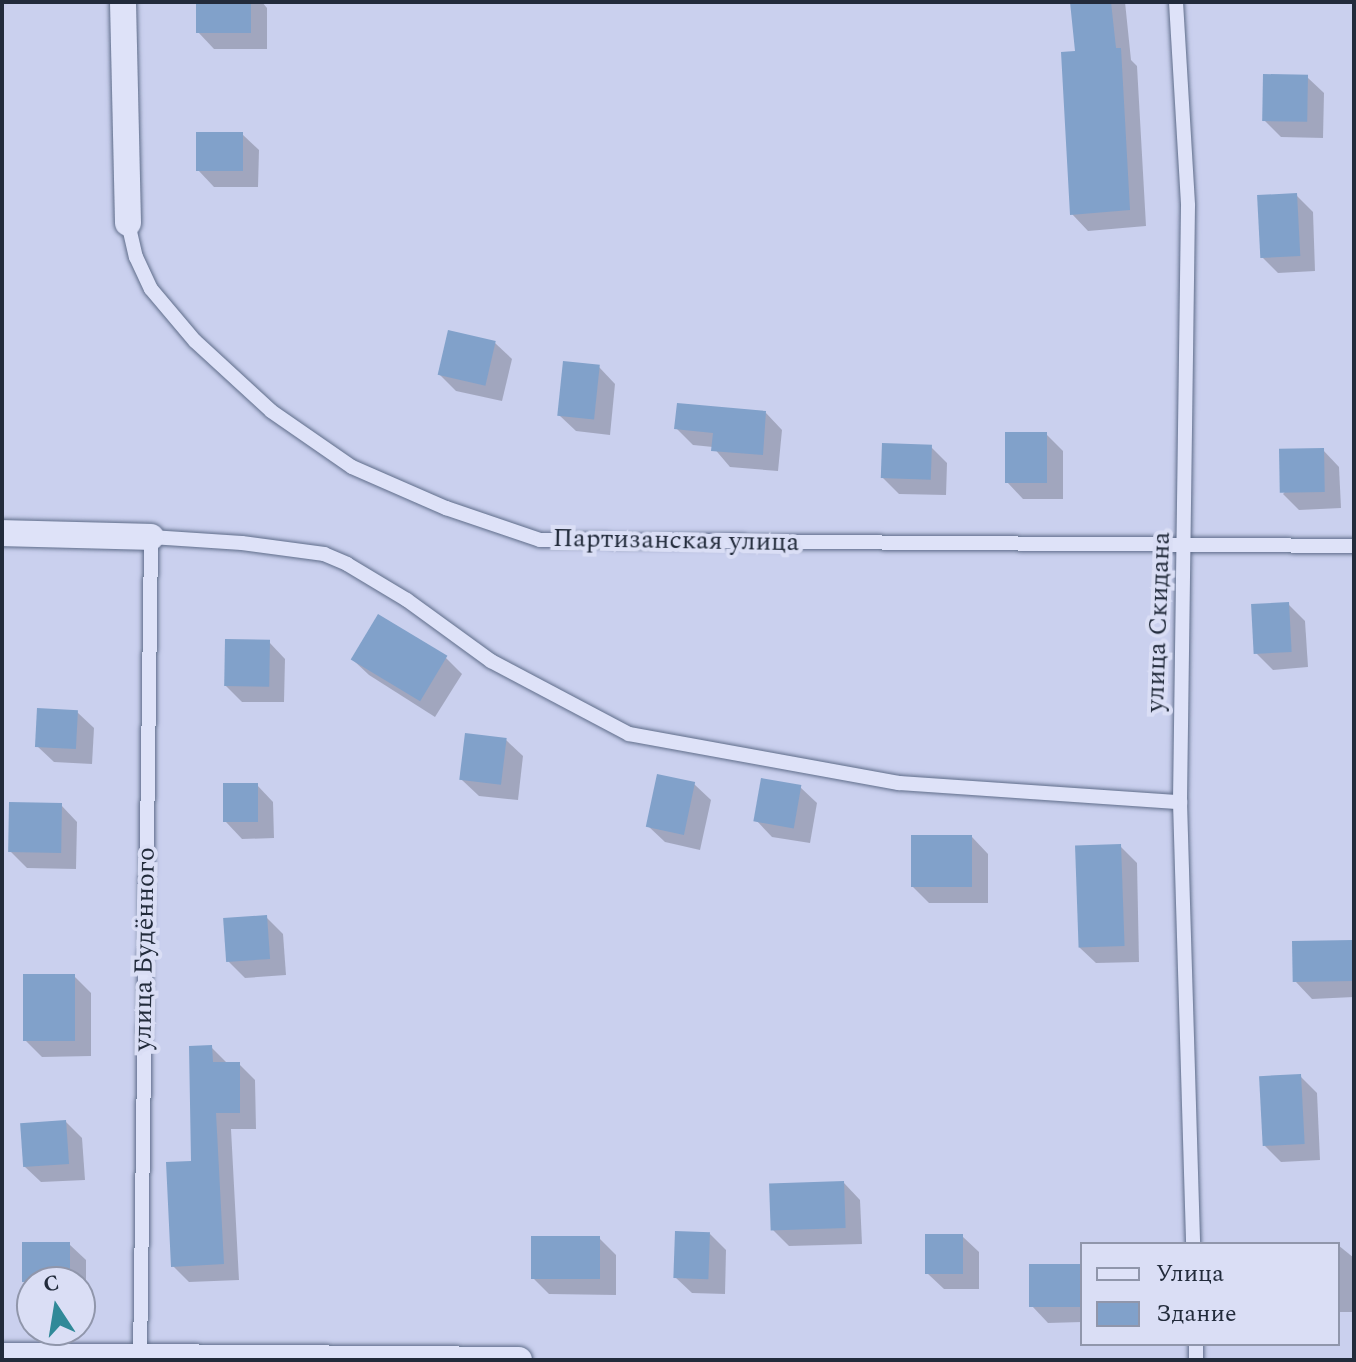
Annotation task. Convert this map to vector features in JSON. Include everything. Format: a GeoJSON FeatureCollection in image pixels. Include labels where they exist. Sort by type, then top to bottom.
{"type":"FeatureCollection","features":[{"type":"Feature","properties":{"kind":"street"},"geometry":{"type":"LineString","coordinates":[[123,2],[128,223]]}},
{"type":"Feature","properties":{"kind":"street"},"geometry":{"type":"LineString","coordinates":[[2,533],[151,537]]}},
{"type":"Feature","properties":{"kind":"street"},"geometry":{"type":"LineString","coordinates":[[2,1356],[519,1360]]}},
{"type":"Feature","properties":{"kind":"lane","name":"улица Скидана"},"geometry":{"type":"LineString","coordinates":[[1176,2],[1188,206],[1186,547],[1181,628],[1180,802],[1193,1242]]}},
{"type":"Feature","properties":{"kind":"lane","name":"Партизанская улица"},"geometry":{"type":"LineString","coordinates":[[128,223],[136,257],[151,289],[195,341],[271,411],[352,467],[446,508],[540,540],[1354,546]]}},
{"type":"Feature","properties":{"kind":"lane"},"geometry":{"type":"LineString","coordinates":[[151,537],[324,554],[347,564],[407,600],[491,661],[629,734],[899,783],[1180,802]]}},
{"type":"Feature","properties":{"kind":"lane","name":"улица Будённого"},"geometry":{"type":"LineString","coordinates":[[140,1357],[151,537]]}},
{"type":"Feature","properties":{"kind":"building"},"geometry":{"type":"Polygon","coordinates":[[[196,2],[251,2],[251,33],[196,33],[196,2]]]}},
{"type":"Feature","properties":{"kind":"building"},"geometry":{"type":"Polygon","coordinates":[[[1070,2],[1111,2],[1116,48],[1121,48],[1130,210],[1070,215],[1061,52],[1075,51],[1070,2]]]}},
{"type":"Feature","properties":{"kind":"building"},"geometry":{"type":"Polygon","coordinates":[[[1263,74],[1308,75],[1307,122],[1262,121],[1263,74]]]}},
{"type":"Feature","properties":{"kind":"building"},"geometry":{"type":"Polygon","coordinates":[[[196,132],[243,132],[243,171],[196,171],[196,132]]]}},
{"type":"Feature","properties":{"kind":"building"},"geometry":{"type":"Polygon","coordinates":[[[1297,193],[1300,256],[1260,258],[1257,195],[1297,193]]]}},
{"type":"Feature","properties":{"kind":"building"},"geometry":{"type":"Polygon","coordinates":[[[448,330],[496,341],[485,386],[438,375],[448,330]]]}},
{"type":"Feature","properties":{"kind":"building"},"geometry":{"type":"Polygon","coordinates":[[[563,361],[600,365],[594,420],[557,416],[563,361]]]}},
{"type":"Feature","properties":{"kind":"building"},"geometry":{"type":"Polygon","coordinates":[[[677,403],[766,411],[763,455],[711,451],[713,433],[674,429],[677,403]]]}},
{"type":"Feature","properties":{"kind":"building"},"geometry":{"type":"Polygon","coordinates":[[[1005,432],[1047,432],[1047,483],[1005,483],[1005,432]]]}},
{"type":"Feature","properties":{"kind":"building"},"geometry":{"type":"Polygon","coordinates":[[[882,443],[932,445],[931,480],[881,478],[882,443]]]}},
{"type":"Feature","properties":{"kind":"building"},"geometry":{"type":"Polygon","coordinates":[[[1324,448],[1325,492],[1280,493],[1279,449],[1324,448]]]}},
{"type":"Feature","properties":{"kind":"building"},"geometry":{"type":"Polygon","coordinates":[[[1289,602],[1292,652],[1254,654],[1251,604],[1289,602]]]}},
{"type":"Feature","properties":{"kind":"building"},"geometry":{"type":"Polygon","coordinates":[[[378,614],[447,656],[420,701],[351,659],[378,614]]]}},
{"type":"Feature","properties":{"kind":"building"},"geometry":{"type":"Polygon","coordinates":[[[225,639],[270,640],[269,687],[224,686],[225,639]]]}},
{"type":"Feature","properties":{"kind":"building"},"geometry":{"type":"Polygon","coordinates":[[[37,708],[78,710],[76,749],[35,747],[37,708]]]}},
{"type":"Feature","properties":{"kind":"building"},"geometry":{"type":"Polygon","coordinates":[[[465,733],[507,738],[501,785],[459,780],[465,733]]]}},
{"type":"Feature","properties":{"kind":"building"},"geometry":{"type":"Polygon","coordinates":[[[657,774],[695,782],[684,835],[646,827],[657,774]]]}},
{"type":"Feature","properties":{"kind":"building"},"geometry":{"type":"Polygon","coordinates":[[[761,778],[801,785],[794,828],[753,821],[761,778]]]}},
{"type":"Feature","properties":{"kind":"building"},"geometry":{"type":"Polygon","coordinates":[[[223,783],[258,783],[258,822],[223,822],[223,783]]]}},
{"type":"Feature","properties":{"kind":"building"},"geometry":{"type":"Polygon","coordinates":[[[9,802],[62,803],[61,853],[8,852],[9,802]]]}},
{"type":"Feature","properties":{"kind":"building"},"geometry":{"type":"Polygon","coordinates":[[[911,835],[972,835],[972,887],[911,887],[911,835]]]}},
{"type":"Feature","properties":{"kind":"building"},"geometry":{"type":"Polygon","coordinates":[[[1121,844],[1125,946],[1079,948],[1075,846],[1121,844]]]}},
{"type":"Feature","properties":{"kind":"building"},"geometry":{"type":"Polygon","coordinates":[[[267,915],[270,959],[226,962],[223,918],[267,915]]]}},
{"type":"Feature","properties":{"kind":"building"},"geometry":{"type":"Polygon","coordinates":[[[1353,940],[1354,981],[1293,982],[1292,941],[1353,940]]]}},
{"type":"Feature","properties":{"kind":"building"},"geometry":{"type":"Polygon","coordinates":[[[23,974],[75,974],[75,1041],[23,1041],[23,974]]]}},
{"type":"Feature","properties":{"kind":"building"},"geometry":{"type":"Polygon","coordinates":[[[212,1045],[213,1062],[240,1062],[240,1113],[216,1113],[224,1264],[171,1267],[166,1162],[191,1161],[189,1046],[212,1045]]]}},
{"type":"Feature","properties":{"kind":"building"},"geometry":{"type":"Polygon","coordinates":[[[1301,1074],[1305,1144],[1263,1146],[1259,1076],[1301,1074]]]}},
{"type":"Feature","properties":{"kind":"building"},"geometry":{"type":"Polygon","coordinates":[[[66,1120],[69,1164],[23,1167],[20,1123],[66,1120]]]}},
{"type":"Feature","properties":{"kind":"building"},"geometry":{"type":"Polygon","coordinates":[[[844,1181],[846,1228],[771,1231],[769,1184],[844,1181]]]}},
{"type":"Feature","properties":{"kind":"building"},"geometry":{"type":"Polygon","coordinates":[[[675,1231],[710,1232],[708,1279],[673,1278],[675,1231]]]}},
{"type":"Feature","properties":{"kind":"building"},"geometry":{"type":"Polygon","coordinates":[[[925,1234],[963,1234],[963,1274],[925,1274],[925,1234]]]}},
{"type":"Feature","properties":{"kind":"building"},"geometry":{"type":"Polygon","coordinates":[[[531,1236],[600,1236],[600,1279],[531,1279],[531,1236]]]}},
{"type":"Feature","properties":{"kind":"building"},"geometry":{"type":"Polygon","coordinates":[[[22,1242],[70,1242],[70,1266],[22,1266],[22,1242]]]}},
{"type":"Feature","properties":{"kind":"building"},"geometry":{"type":"Polygon","coordinates":[[[1029,1264],[1080,1264],[1080,1307],[1029,1307],[1029,1264]]]}}]}
